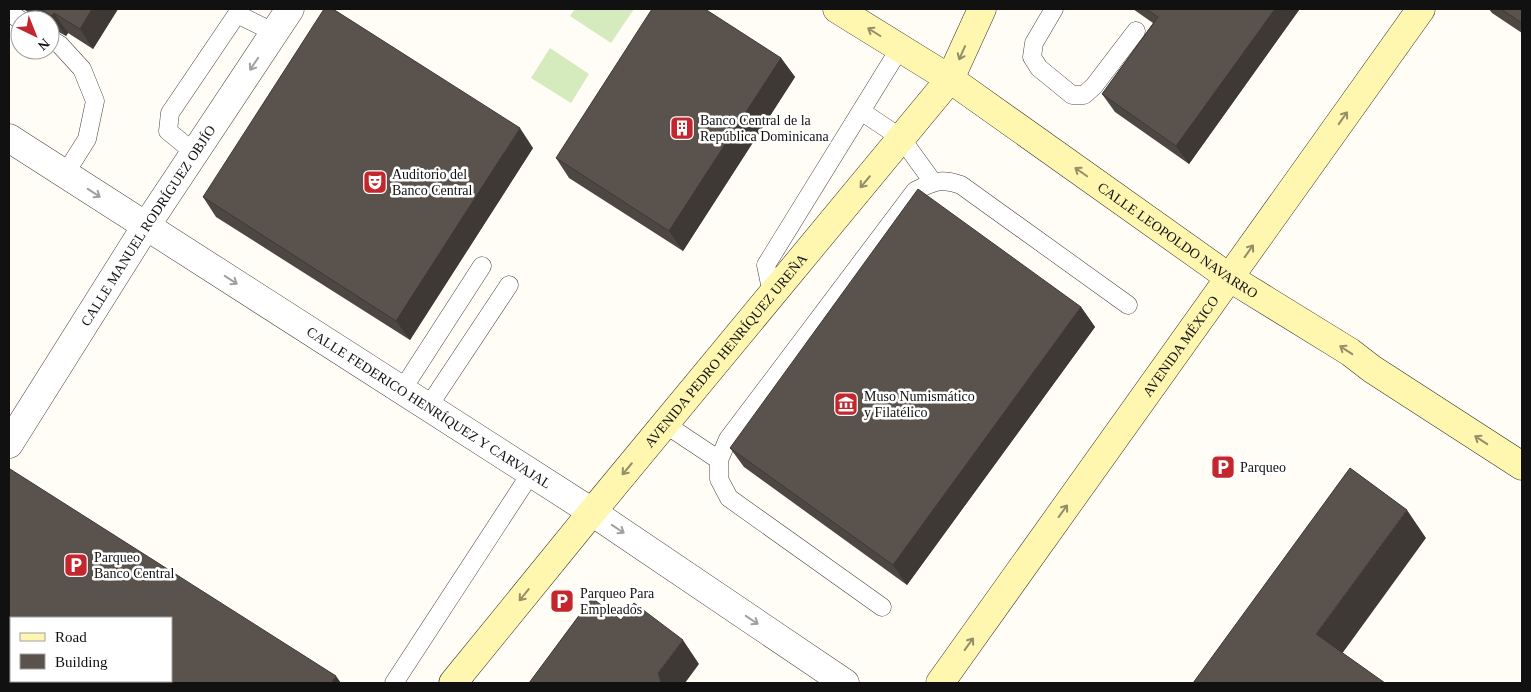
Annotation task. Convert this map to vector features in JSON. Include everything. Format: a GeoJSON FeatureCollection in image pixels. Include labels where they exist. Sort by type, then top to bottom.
{"type":"FeatureCollection","features":[{"type":"Feature","properties":{"kind":"main road","name":"CALLE LEOPOLDO NAVARRO"},"geometry":{"type":"LineString","coordinates":[[837,9],[950,79],[1230,278],[1350,352],[1372,369],[1522,466]]}},
{"type":"Feature","properties":{"kind":"main road","name":"AVENIDA PEDRO HENRÍQUEZ UREÑA"},"geometry":{"type":"LineString","coordinates":[[453,683],[950,79],[982,9]]}},
{"type":"Feature","properties":{"kind":"main road","name":"AVENIDA MÉXICO"},"geometry":{"type":"LineString","coordinates":[[940,683],[1421,9]]}},
{"type":"Feature","properties":{"kind":"street","name":"CALLE MANUEL RODRÍGUEZ OBJÍO"},"geometry":{"type":"LineString","coordinates":[[9,444],[146,226],[290,9]]}},
{"type":"Feature","properties":{"kind":"street","name":"CALLE FEDERICO HENRÍQUEZ Y CARVAJAL"},"geometry":{"type":"LineString","coordinates":[[9,138],[592,512],[845,683]]}},
{"type":"Feature","properties":{"kind":"lane"},"geometry":{"type":"LineString","coordinates":[[1054,9],[1034,43],[1032,56],[1039,68],[1072,95],[1084,95],[1094,86],[1136,31]]}},
{"type":"Feature","properties":{"kind":"lane"},"geometry":{"type":"LineString","coordinates":[[196,152],[185,146],[168,131],[170,113],[234,11],[274,33]]}},
{"type":"Feature","properties":{"kind":"lane"},"geometry":{"type":"LineString","coordinates":[[60,45],[82,69],[95,101],[87,139],[65,174]]}},
{"type":"Feature","properties":{"kind":"lane"},"geometry":{"type":"LineString","coordinates":[[772,294],[766,265],[900,48]]}},
{"type":"Feature","properties":{"kind":"lane"},"geometry":{"type":"LineString","coordinates":[[861,111],[901,138],[933,182]]}},
{"type":"Feature","properties":{"kind":"lane"},"geometry":{"type":"LineString","coordinates":[[882,608],[729,498],[719,479],[719,460],[728,439],[915,191],[933,182],[948,181],[961,185],[1128,305]]}},
{"type":"Feature","properties":{"kind":"lane"},"geometry":{"type":"LineString","coordinates":[[402,390],[482,266]]}},
{"type":"Feature","properties":{"kind":"lane"},"geometry":{"type":"LineString","coordinates":[[428,407],[509,284]]}},
{"type":"Feature","properties":{"kind":"lane"},"geometry":{"type":"LineString","coordinates":[[665,424],[719,460]]}},
{"type":"Feature","properties":{"kind":"lane"},"geometry":{"type":"LineString","coordinates":[[394,683],[531,473]]}},
{"type":"Feature","properties":{"kind":"green space"},"geometry":{"type":"Polygon","coordinates":[[[575,9],[634,9],[611,43],[570,16],[575,9]]]}},
{"type":"Feature","properties":{"kind":"green space"},"geometry":{"type":"Polygon","coordinates":[[[550,48],[589,74],[571,103],[531,78],[550,48]]]}},
{"type":"Feature","properties":{"kind":"building"},"geometry":{"type":"Polygon","coordinates":[[[34,9],[92,9],[80,29],[60,17],[60,10],[34,9]]]}},
{"type":"Feature","properties":{"kind":"building","name":"Auditorio del Banco Central"},"geometry":{"type":"Polygon","coordinates":[[[324,9],[333,9],[520,128],[396,321],[203,197],[324,9]]]}},
{"type":"Feature","properties":{"kind":"building","name":"Banco Central de la República Dominicana"},"geometry":{"type":"Polygon","coordinates":[[[652,9],[705,9],[781,58],[669,231],[556,158],[652,9]]]}},
{"type":"Feature","properties":{"kind":"building"},"geometry":{"type":"Polygon","coordinates":[[[1146,9],[1275,9],[1176,146],[1102,94],[1158,17],[1146,9]]]}},
{"type":"Feature","properties":{"kind":"building"},"geometry":{"type":"Polygon","coordinates":[[[1501,9],[1522,9],[1522,23],[1501,9]]]}},
{"type":"Feature","properties":{"kind":"building"},"geometry":{"type":"Polygon","coordinates":[[[918,189],[1081,307],[893,565],[730,448],[918,189]]]}},
{"type":"Feature","properties":{"kind":"building"},"geometry":{"type":"Polygon","coordinates":[[[1350,468],[1407,510],[1316,634],[1385,683],[1193,683],[1350,468]]]}},
{"type":"Feature","properties":{"kind":"building","name":"Parqueo Banco Central"},"geometry":{"type":"Polygon","coordinates":[[[10,469],[336,676],[331,683],[9,683],[10,469]]]}},
{"type":"Feature","properties":{"kind":"building"},"geometry":{"type":"Polygon","coordinates":[[[592,598],[621,620],[634,603],[683,640],[658,673],[661,683],[529,683],[592,598]]]}},
{"type":"Feature","properties":{"kind":"place","name":"Banco Central de la República Dominicana"},"geometry":{"type":"Point","coordinates":[682,128]}},
{"type":"Feature","properties":{"kind":"place","name":"Auditorio del Banco Central"},"geometry":{"type":"Point","coordinates":[375,182]}},
{"type":"Feature","properties":{"kind":"place","name":"Muso Numismático y Filatélico"},"geometry":{"type":"Point","coordinates":[846,404]}},
{"type":"Feature","properties":{"kind":"place","name":"Parqueo"},"geometry":{"type":"Point","coordinates":[1223,467]}},
{"type":"Feature","properties":{"kind":"place","name":"Parqueo Banco Central"},"geometry":{"type":"Point","coordinates":[76,565]}},
{"type":"Feature","properties":{"kind":"place","name":"Parqueo Para Empleados"},"geometry":{"type":"Point","coordinates":[562,601]}}]}
